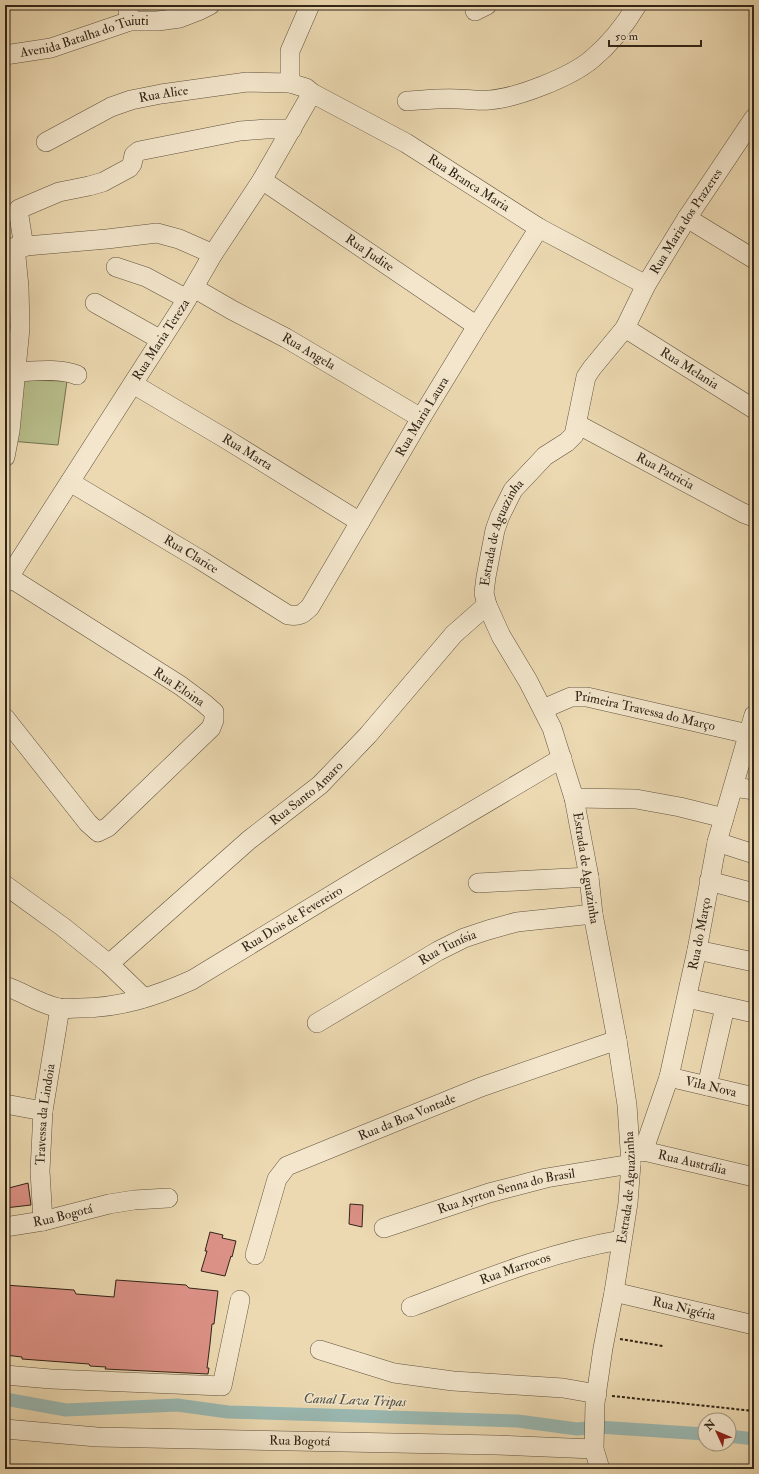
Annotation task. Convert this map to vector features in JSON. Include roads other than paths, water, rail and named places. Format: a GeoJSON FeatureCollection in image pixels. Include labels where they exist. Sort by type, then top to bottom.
{"type":"FeatureCollection","features":[{"type":"Feature","properties":{"kind":"street","name":"Avenida Batalha do Tuiuti"},"geometry":{"type":"LineString","coordinates":[[5,55],[51,48],[128,13],[158,21],[180,18],[210,5]]}},
{"type":"Feature","properties":{"kind":"street"},"geometry":{"type":"LineString","coordinates":[[290,83],[290,51],[310,5]]}},
{"type":"Feature","properties":{"kind":"street"},"geometry":{"type":"LineString","coordinates":[[407,102],[458,99],[488,100],[539,87],[570,73],[591,60],[605,48],[637,5]]}},
{"type":"Feature","properties":{"kind":"street","name":"Rua Alice"},"geometry":{"type":"LineString","coordinates":[[46,142],[111,107],[131,100],[161,94],[247,82],[290,83]]}},
{"type":"Feature","properties":{"kind":"street","name":"Rua Branca Maria"},"geometry":{"type":"LineString","coordinates":[[290,83],[306,88],[312,93],[406,143],[539,228],[646,286]]}},
{"type":"Feature","properties":{"kind":"street","name":"Rua Maria Tereza"},"geometry":{"type":"LineString","coordinates":[[7,580],[161,340],[213,254],[262,180],[312,93]]}},
{"type":"Feature","properties":{"kind":"street","name":"Rua Maria dos Prazeres"},"geometry":{"type":"LineString","coordinates":[[625,328],[646,286],[687,218],[753,120]]}},
{"type":"Feature","properties":{"kind":"street"},"geometry":{"type":"LineString","coordinates":[[5,457],[10,431],[20,328],[19,209],[60,192],[103,182],[129,168],[132,164],[134,155],[139,151],[240,131],[292,129]]}},
{"type":"Feature","properties":{"kind":"street","name":"Rua Judite"},"geometry":{"type":"LineString","coordinates":[[262,180],[477,326]]}},
{"type":"Feature","properties":{"kind":"street"},"geometry":{"type":"LineString","coordinates":[[687,218],[754,259]]}},
{"type":"Feature","properties":{"kind":"street","name":"Rua Maria Laura"},"geometry":{"type":"LineString","coordinates":[[310,607],[421,418],[539,228]]}},
{"type":"Feature","properties":{"kind":"street"},"geometry":{"type":"LineString","coordinates":[[19,247],[107,240],[157,233],[179,239],[213,254]]}},
{"type":"Feature","properties":{"kind":"street","name":"Rua Angela"},"geometry":{"type":"LineString","coordinates":[[116,268],[146,277],[232,310],[286,338],[421,418]]}},
{"type":"Feature","properties":{"kind":"street"},"geometry":{"type":"LineString","coordinates":[[95,303],[161,340]]}},
{"type":"Feature","properties":{"kind":"street","name":"Rua Melania"},"geometry":{"type":"LineString","coordinates":[[625,328],[754,409]]}},
{"type":"Feature","properties":{"kind":"street","name":"Estrada de Aguazinha"},"geometry":{"type":"LineString","coordinates":[[600,1469],[594,1449],[596,1399],[635,1155],[617,1040],[593,914],[589,877],[574,798],[552,728],[528,681],[501,636],[487,606],[484,593],[493,537],[500,516],[513,490],[545,456],[568,442],[574,434],[586,377],[625,328]]}},
{"type":"Feature","properties":{"kind":"street"},"geometry":{"type":"LineString","coordinates":[[15,372],[58,371],[69,372],[77,375]]}},
{"type":"Feature","properties":{"kind":"street","name":"Rua Marta"},"geometry":{"type":"LineString","coordinates":[[133,384],[226,439],[360,522]]}},
{"type":"Feature","properties":{"kind":"street","name":"Rua Patricia"},"geometry":{"type":"LineString","coordinates":[[577,424],[754,517]]}},
{"type":"Feature","properties":{"kind":"street","name":"Rua Clarice"},"geometry":{"type":"LineString","coordinates":[[70,482],[199,559],[288,615],[296,617],[310,607]]}},
{"type":"Feature","properties":{"kind":"street","name":"Rua Eloina"},"geometry":{"type":"LineString","coordinates":[[5,718],[88,823],[98,832],[108,827],[211,728],[214,720],[214,712],[181,686],[7,580]]}},
{"type":"Feature","properties":{"kind":"street","name":"Rua Santo Amaro"},"geometry":{"type":"LineString","coordinates":[[109,964],[249,840],[320,785],[368,735],[454,634],[487,606]]}},
{"type":"Feature","properties":{"kind":"street","name":"Primeira Travessa do Março"},"geometry":{"type":"LineString","coordinates":[[543,709],[571,697],[587,697],[748,734]]}},
{"type":"Feature","properties":{"kind":"street","name":"Rua do Março"},"geometry":{"type":"LineString","coordinates":[[635,1155],[669,1077],[697,950],[717,842],[754,715]]}},
{"type":"Feature","properties":{"kind":"street","name":"Rua Dois de Fevereiro"},"geometry":{"type":"LineString","coordinates":[[5,986],[39,1001],[60,1008],[106,1006],[164,993],[192,980],[366,874],[562,758]]}},
{"type":"Feature","properties":{"kind":"street"},"geometry":{"type":"LineString","coordinates":[[734,787],[754,790]]}},
{"type":"Feature","properties":{"kind":"street"},"geometry":{"type":"LineString","coordinates":[[574,798],[636,799],[680,807],[724,818]]}},
{"type":"Feature","properties":{"kind":"street"},"geometry":{"type":"LineString","coordinates":[[717,842],[754,854]]}},
{"type":"Feature","properties":{"kind":"street"},"geometry":{"type":"LineString","coordinates":[[478,883],[589,877]]}},
{"type":"Feature","properties":{"kind":"street"},"geometry":{"type":"LineString","coordinates":[[709,881],[754,893]]}},
{"type":"Feature","properties":{"kind":"street"},"geometry":{"type":"LineString","coordinates":[[5,885],[63,927],[109,964],[144,998]]}},
{"type":"Feature","properties":{"kind":"street","name":"Rua Tunísia"},"geometry":{"type":"LineString","coordinates":[[317,1023],[438,951],[464,938],[517,922],[593,914]]}},
{"type":"Feature","properties":{"kind":"street"},"geometry":{"type":"LineString","coordinates":[[697,950],[754,962]]}},
{"type":"Feature","properties":{"kind":"street"},"geometry":{"type":"LineString","coordinates":[[687,998],[754,1013]]}},
{"type":"Feature","properties":{"kind":"street"},"geometry":{"type":"LineString","coordinates":[[707,1086],[725,1007]]}},
{"type":"Feature","properties":{"kind":"street","name":"Travessa da Lindoia"},"geometry":{"type":"LineString","coordinates":[[43,1221],[40,1171],[42,1111],[60,1008]]}},
{"type":"Feature","properties":{"kind":"street","name":"Rua da Boa Vontade"},"geometry":{"type":"LineString","coordinates":[[255,1254],[277,1179],[287,1166],[481,1087],[617,1040]]}},
{"type":"Feature","properties":{"kind":"street","name":"Vila Nova"},"geometry":{"type":"LineString","coordinates":[[669,1077],[754,1097]]}},
{"type":"Feature","properties":{"kind":"street"},"geometry":{"type":"LineString","coordinates":[[5,1104],[42,1111]]}},
{"type":"Feature","properties":{"kind":"street","name":"Rua Austrália"},"geometry":{"type":"LineString","coordinates":[[635,1155],[754,1177]]}},
{"type":"Feature","properties":{"kind":"street","name":"Rua Ayrton Senna do Brasil"},"geometry":{"type":"LineString","coordinates":[[384,1228],[489,1193],[635,1155]]}},
{"type":"Feature","properties":{"kind":"street","name":"Rua Bogotá"},"geometry":{"type":"LineString","coordinates":[[5,1227],[43,1221],[109,1204],[134,1200],[168,1198]]}},
{"type":"Feature","properties":{"kind":"street","name":"Rua Marrocos"},"geometry":{"type":"LineString","coordinates":[[411,1307],[548,1257],[589,1246],[622,1240]]}},
{"type":"Feature","properties":{"kind":"street","name":"Rua Nigéria"},"geometry":{"type":"LineString","coordinates":[[614,1292],[754,1325]]}},
{"type":"Feature","properties":{"kind":"street"},"geometry":{"type":"LineString","coordinates":[[5,1375],[51,1379],[222,1386],[240,1300]]}},
{"type":"Feature","properties":{"kind":"street"},"geometry":{"type":"LineString","coordinates":[[320,1350],[394,1372],[453,1381],[563,1388],[596,1399]]}},
{"type":"Feature","properties":{"kind":"street","name":"Rua Bogotá"},"geometry":{"type":"LineString","coordinates":[[5,1429],[97,1436],[594,1449]]}},
{"type":"Feature","properties":{"kind":"waterway","name":"Canal Lava Tripas"},"geometry":{"type":"LineString","coordinates":[[5,1399],[66,1410],[177,1405],[228,1412],[518,1421],[577,1429],[598,1427],[697,1433]]}},
{"type":"Feature","properties":{"kind":"waterway","name":"Canal Lava Tripas"},"geometry":{"type":"LineString","coordinates":[[737,1437],[754,1439]]}}]}
